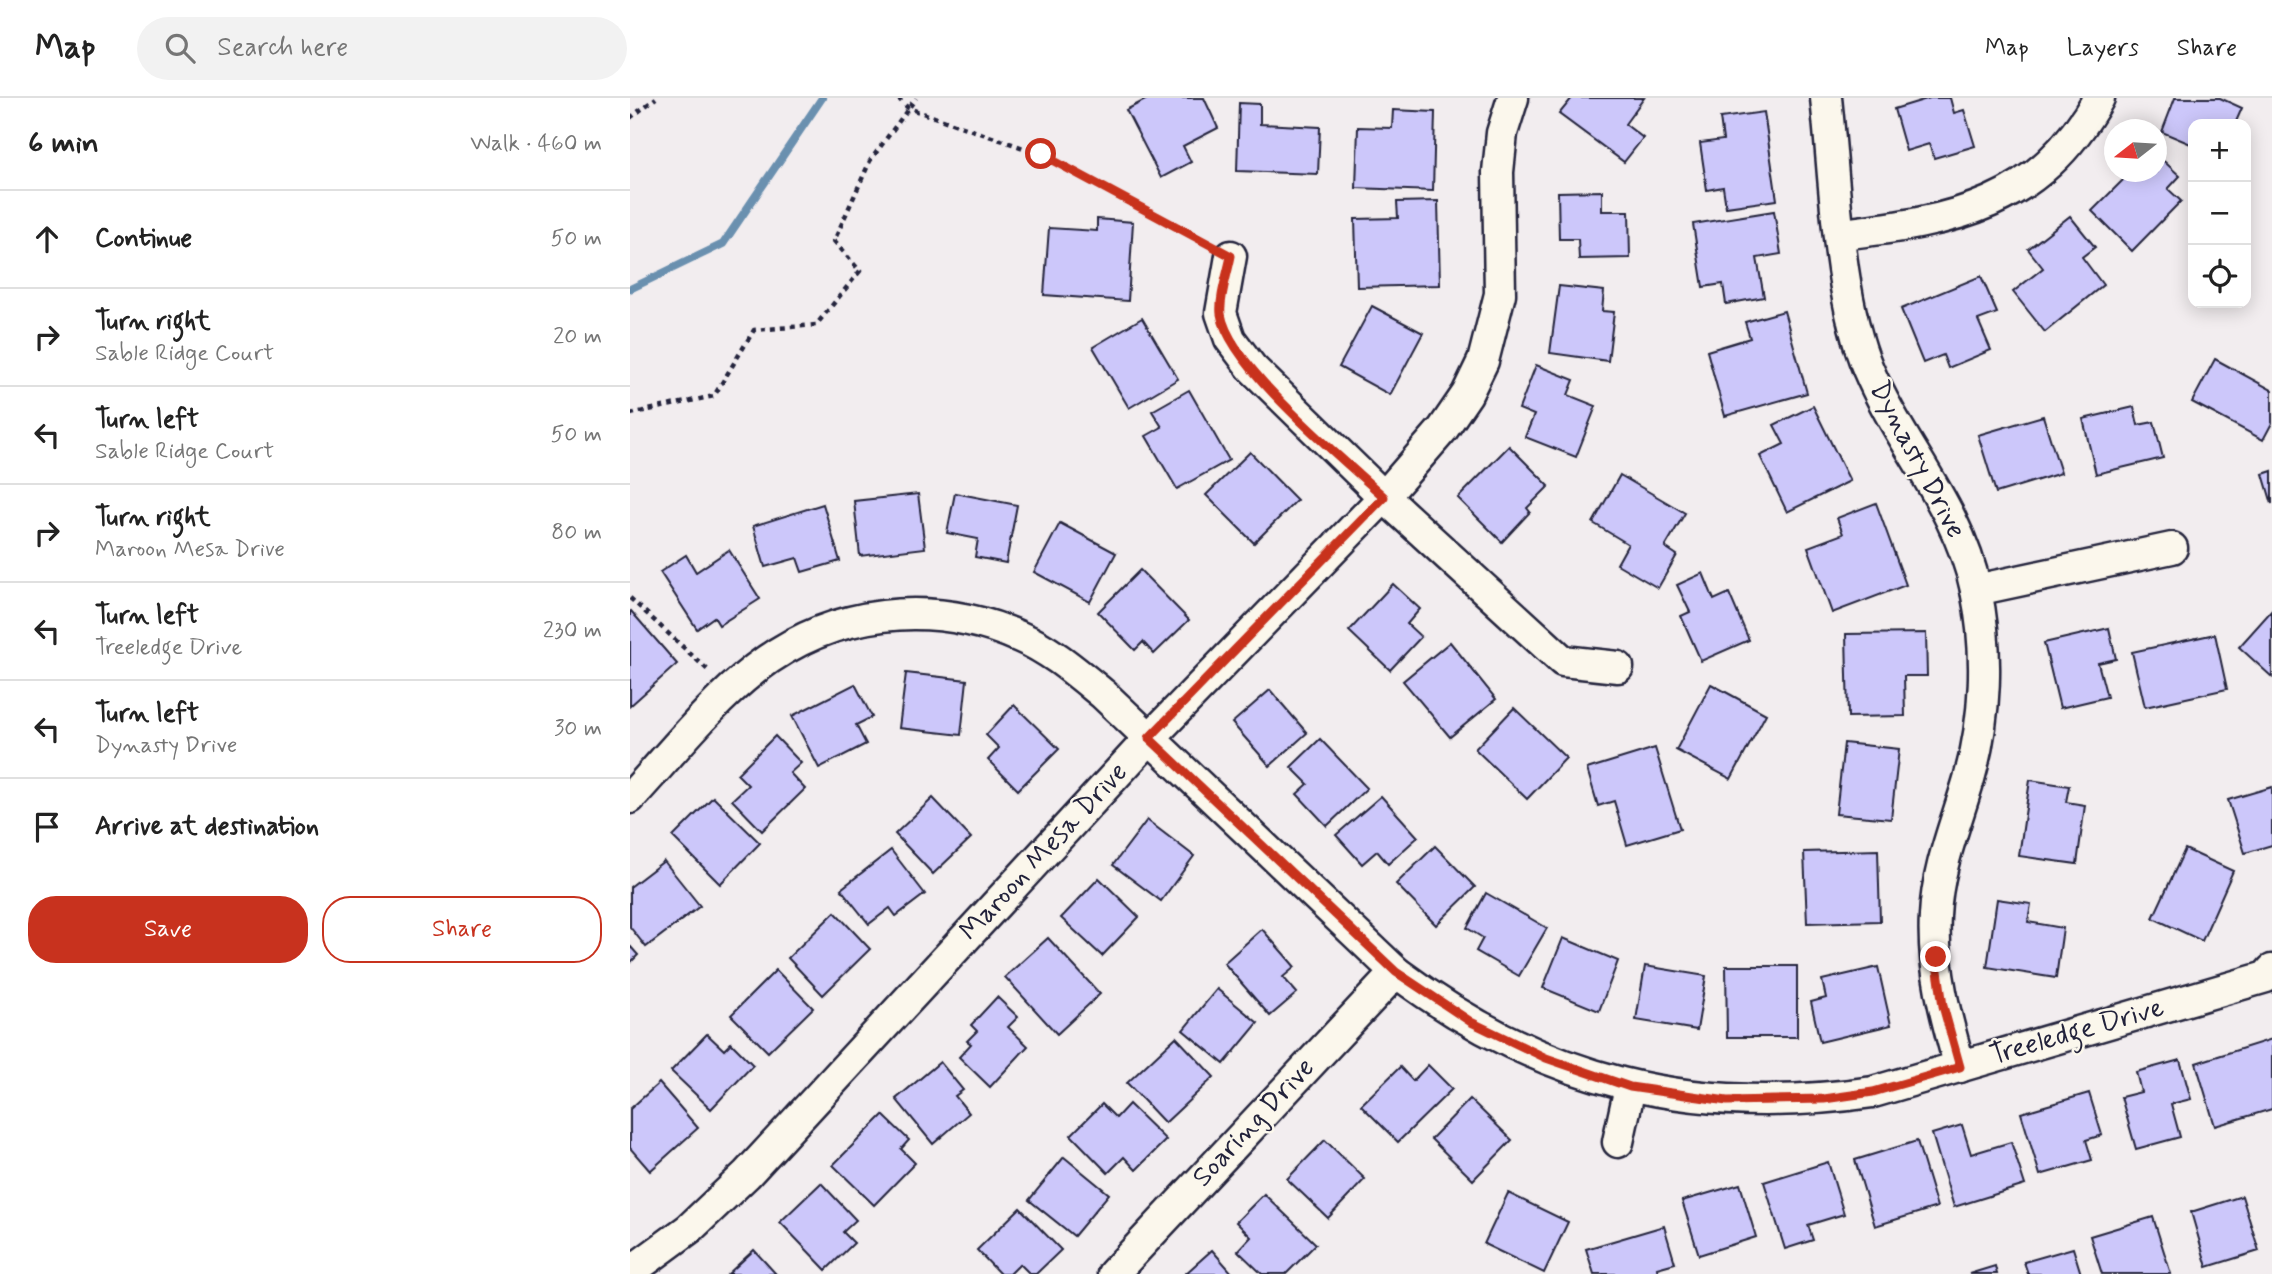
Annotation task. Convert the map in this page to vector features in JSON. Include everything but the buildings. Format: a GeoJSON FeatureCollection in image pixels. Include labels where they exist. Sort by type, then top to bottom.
{"type":"FeatureCollection","features":[{"type":"Feature","properties":{"kind":"street","name":"Maroon Mesa Drive"},"geometry":{"type":"LineString","coordinates":[[630,1272],[690,1228],[747,1174],[1149,738],[1384,497],[1443,429],[1467,394],[1483,361],[1500,294],[1498,172],[1502,133],[1513,98]]}},
{"type":"Feature","properties":{"kind":"street","name":"Dynasty Drive"},"geometry":{"type":"LineString","coordinates":[[1826,98],[1849,296],[1867,367],[1897,429],[1950,515],[1976,590],[1984,663],[1979,741],[1948,839],[1935,916],[1943,1006],[1960,1067]]}},
{"type":"Feature","properties":{"kind":"street"},"geometry":{"type":"LineString","coordinates":[[1841,234],[1919,225],[1990,203],[2054,158],[2078,133],[2099,98]]}},
{"type":"Feature","properties":{"kind":"street"},"geometry":{"type":"LineString","coordinates":[[1231,256],[1221,313],[1230,339],[1287,405],[1563,661],[1618,667]]}},
{"type":"Feature","properties":{"kind":"street"},"geometry":{"type":"LineString","coordinates":[[1976,590],[2172,548]]}},
{"type":"Feature","properties":{"kind":"street","name":"Treeledge Drive"},"geometry":{"type":"LineString","coordinates":[[630,798],[731,691],[754,670],[793,642],[833,625],[883,615],[926,612],[975,620],[1022,637],[1062,661],[1149,738],[1396,972],[1431,998],[1507,1041],[1588,1075],[1630,1087],[1727,1101],[1824,1099],[1873,1092],[2266,976],[2272,970]]}},
{"type":"Feature","properties":{"kind":"street","name":"Soaring Drive"},"geometry":{"type":"LineString","coordinates":[[1113,1274],[1396,972]]}},
{"type":"Feature","properties":{"kind":"street"},"geometry":{"type":"LineString","coordinates":[[1618,1142],[1630,1087]]}},
{"type":"Feature","properties":{"kind":"path"},"geometry":{"type":"LineString","coordinates":[[630,118],[656,98]]}},
{"type":"Feature","properties":{"kind":"path"},"geometry":{"type":"LineString","coordinates":[[898,98],[908,108],[1041,154],[1231,256]]}},
{"type":"Feature","properties":{"kind":"path"},"geometry":{"type":"LineString","coordinates":[[630,414],[714,396],[754,330],[816,325],[860,271],[834,241],[870,161],[916,98]]}},
{"type":"Feature","properties":{"kind":"path"},"geometry":{"type":"LineString","coordinates":[[630,598],[731,691]]}},
{"type":"Feature","properties":{"kind":"waterway"},"geometry":{"type":"LineString","coordinates":[[630,289],[723,244],[822,98]]}},
{"type":"Feature","properties":{"kind":"route"},"geometry":{"type":"LineString","coordinates":[[1041,154],[1231,256],[1221,313],[1230,339],[1252,368],[1287,405],[1384,497],[1149,738],[1396,972],[1431,998],[1471,1022],[1507,1041],[1588,1075],[1671,1095],[1727,1101],[1779,1101],[1824,1099],[1873,1092],[1960,1067],[1943,1006],[1936,957]]}}]}
